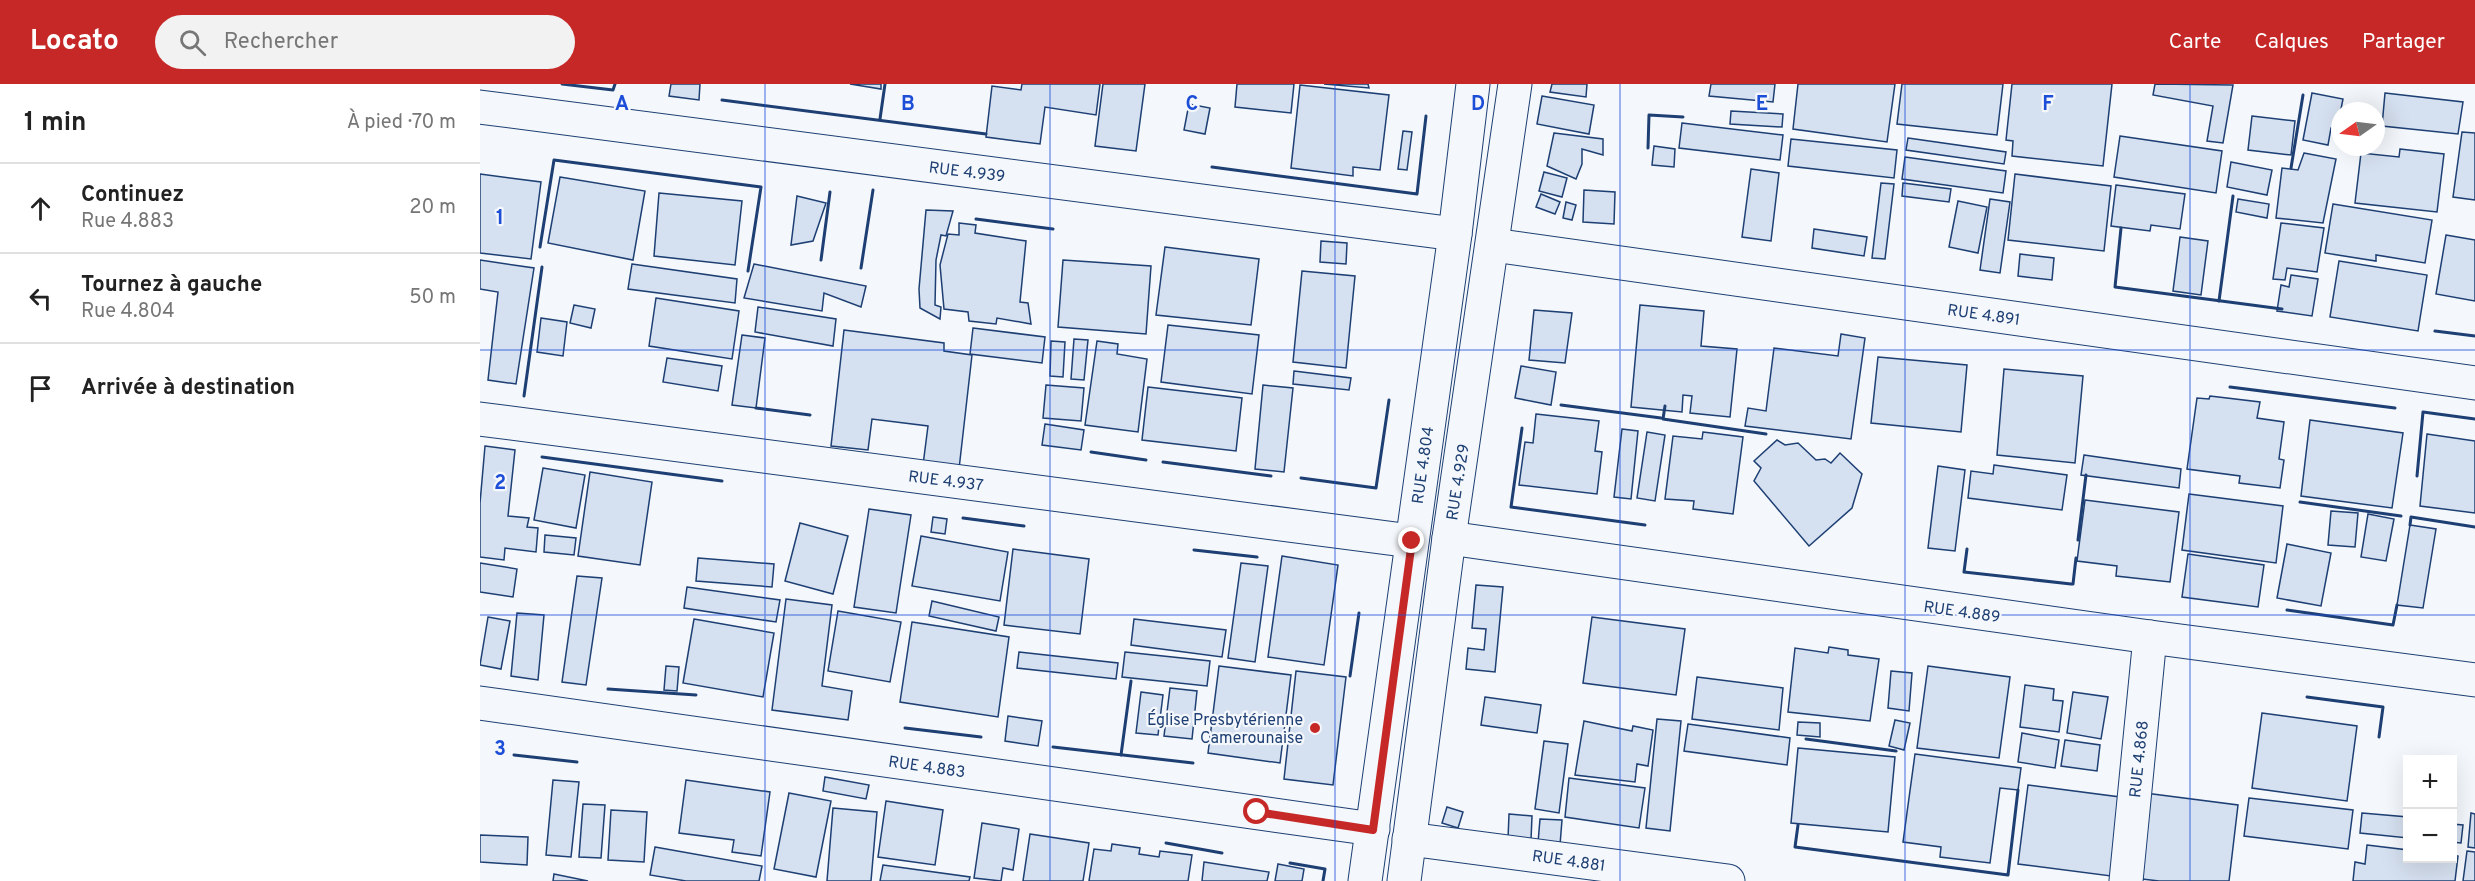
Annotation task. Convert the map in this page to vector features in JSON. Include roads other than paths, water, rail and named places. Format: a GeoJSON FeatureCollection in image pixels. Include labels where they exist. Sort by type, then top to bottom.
{"type":"FeatureCollection","features":[{"type":"Feature","properties":{"kind":"street","name":"RUE 4.804"},"geometry":{"type":"LineString","coordinates":[[1365,881],[1455,234],[1473,84]]}},
{"type":"Feature","properties":{"kind":"street","name":"RUE 4.929"},"geometry":{"type":"LineString","coordinates":[[1404,881],[1449,538],[1515,84]]}},
{"type":"Feature","properties":{"kind":"street","name":"RUE 4.939"},"geometry":{"type":"LineString","coordinates":[[480,107],[1455,234]]}},
{"type":"Feature","properties":{"kind":"street","name":"RUE 4.891"},"geometry":{"type":"LineString","coordinates":[[1493,246],[2475,383]]}},
{"type":"Feature","properties":{"kind":"street","name":"RUE 4.937"},"geometry":{"type":"LineString","coordinates":[[480,419],[1412,541]]}},
{"type":"Feature","properties":{"kind":"street","name":"RUE 4.889"},"geometry":{"type":"LineString","coordinates":[[1449,538],[2150,637],[2475,680]]}},
{"type":"Feature","properties":{"kind":"street","name":"RUE 4.868"},"geometry":{"type":"LineString","coordinates":[[2126,881],[2150,637]]}},
{"type":"Feature","properties":{"kind":"street","name":"RUE 4.883"},"geometry":{"type":"LineString","coordinates":[[480,703],[1373,830]]}},
{"type":"Feature","properties":{"kind":"street","name":"RUE 4.881"},"geometry":{"type":"LineString","coordinates":[[1409,839],[1728,881]]}},
{"type":"Feature","properties":{"kind":"place","name":"Église Presbytérienne Camerounaise"},"geometry":{"type":"Point","coordinates":[1315,728]}}]}
